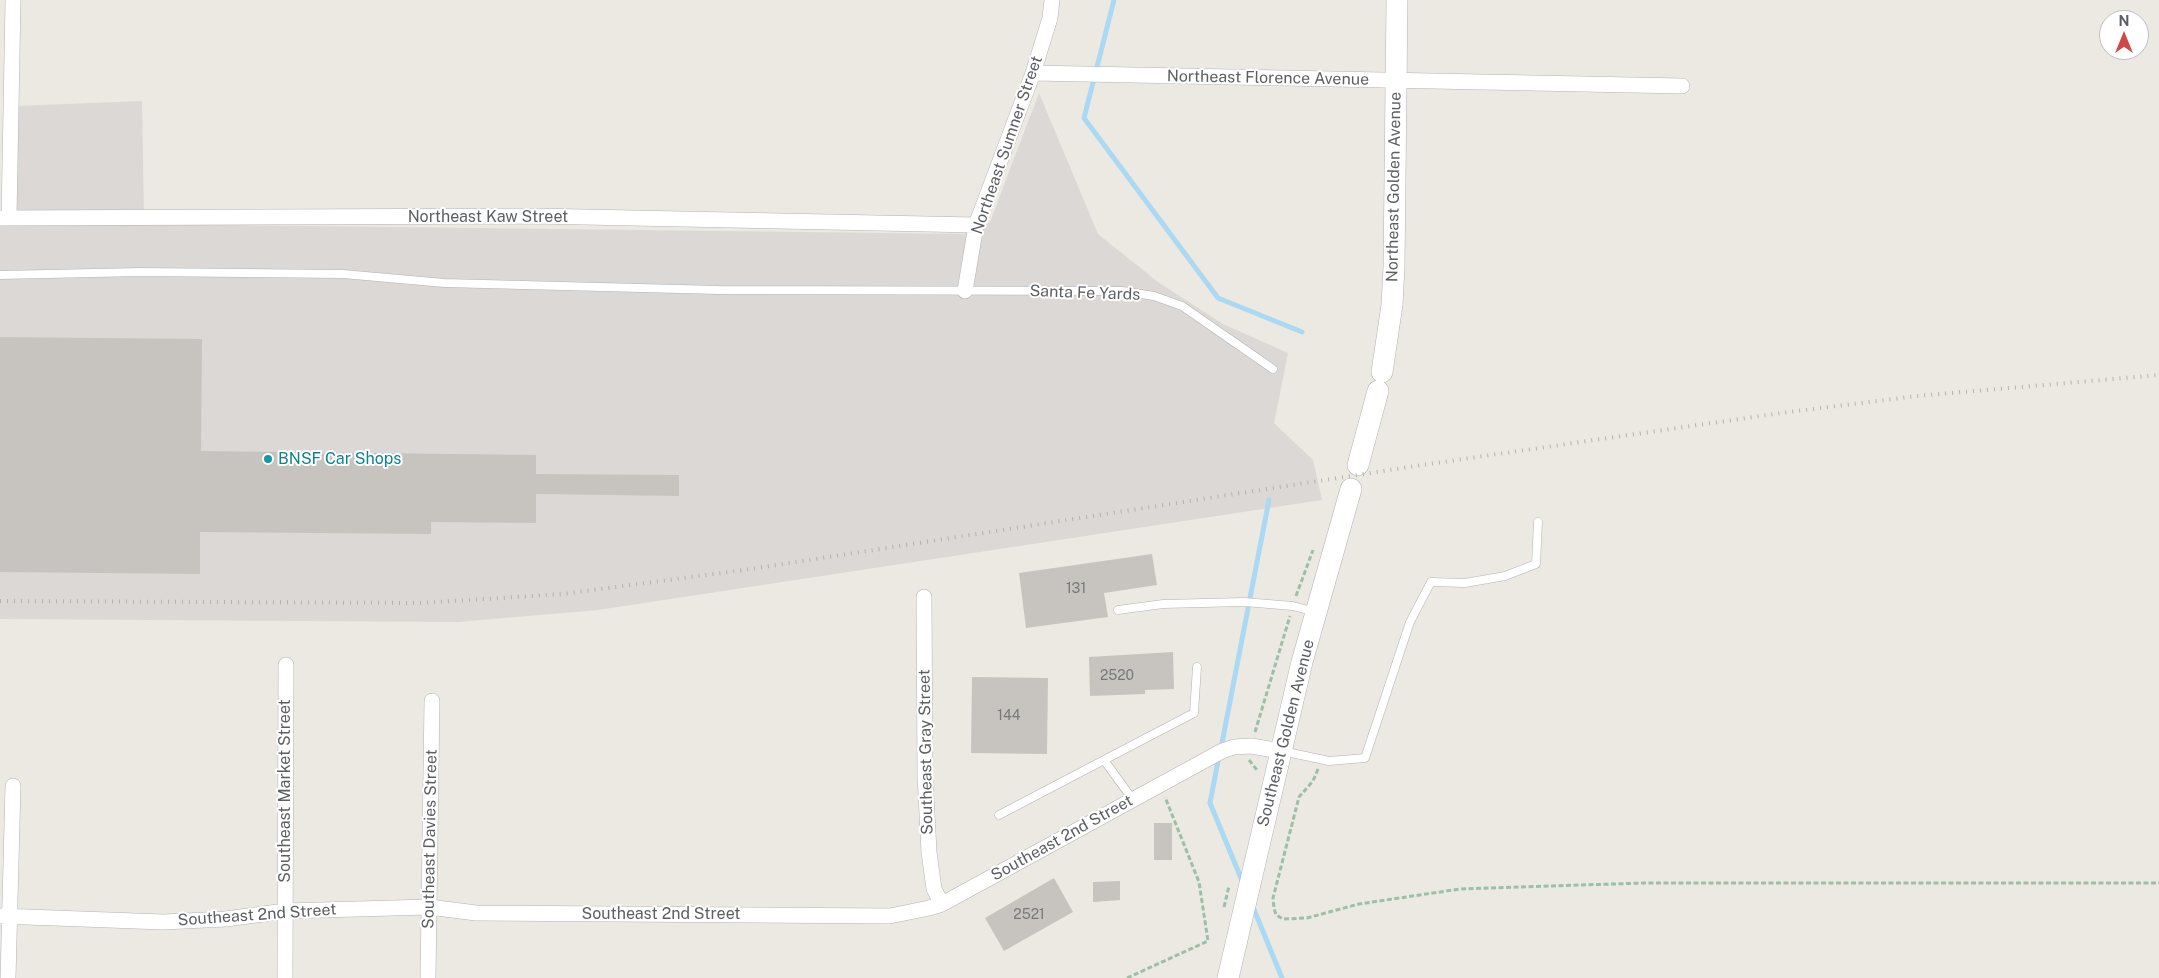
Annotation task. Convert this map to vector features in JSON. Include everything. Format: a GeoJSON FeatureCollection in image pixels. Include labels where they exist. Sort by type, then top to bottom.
{"type":"FeatureCollection","features":[{"type":"Feature","properties":{"kind":"street"},"geometry":{"type":"LineString","coordinates":[[4,218],[13,0]]}},
{"type":"Feature","properties":{"kind":"street","name":"Northeast Sumner Street"},"geometry":{"type":"LineString","coordinates":[[965,291],[976,225],[1033,73],[1050,18],[1052,0]]}},
{"type":"Feature","properties":{"kind":"street","name":"Northeast Golden Avenue"},"geometry":{"type":"LineString","coordinates":[[1358,466],[1380,382],[1392,305],[1397,0]]}},
{"type":"Feature","properties":{"kind":"street","name":"Northeast Florence Avenue"},"geometry":{"type":"LineString","coordinates":[[1033,73],[1682,86]]}},
{"type":"Feature","properties":{"kind":"street","name":"Northeast Kaw Street"},"geometry":{"type":"LineString","coordinates":[[4,218],[535,216],[976,225]]}},
{"type":"Feature","properties":{"kind":"street","name":"Southeast Golden Avenue"},"geometry":{"type":"LineString","coordinates":[[1228,978],[1281,751],[1316,613],[1351,489]]}},
{"type":"Feature","properties":{"kind":"street","name":"Southeast Gray Street"},"geometry":{"type":"LineString","coordinates":[[924,597],[924,776],[929,852],[934,889],[942,904]]}},
{"type":"Feature","properties":{"kind":"street","name":"Southeast Market Street"},"geometry":{"type":"LineString","coordinates":[[285,978],[286,665]]}},
{"type":"Feature","properties":{"kind":"street","name":"Southeast Davies Street"},"geometry":{"type":"LineString","coordinates":[[428,978],[432,701]]}},
{"type":"Feature","properties":{"kind":"street","name":"Southeast 2nd Street"},"geometry":{"type":"LineString","coordinates":[[4,916],[163,922],[226,919],[285,911],[429,907],[476,913],[890,916],[942,904],[1222,751],[1234,747],[1251,746],[1281,751]]}},
{"type":"Feature","properties":{"kind":"street"},"geometry":{"type":"LineString","coordinates":[[8,978],[4,916],[13,786]]}},
{"type":"Feature","properties":{"kind":"lane","name":"Santa Fe Yards"},"geometry":{"type":"LineString","coordinates":[[0,274],[141,272],[343,274],[444,283],[719,290],[1122,291],[1154,296],[1182,306],[1273,368]]}},
{"type":"Feature","properties":{"kind":"lane"},"geometry":{"type":"LineString","coordinates":[[1281,751],[1329,761],[1365,758],[1410,622],[1431,582],[1465,583],[1505,576],[1536,564],[1538,522]]}},
{"type":"Feature","properties":{"kind":"lane"},"geometry":{"type":"LineString","coordinates":[[1118,610],[1163,604],[1244,602],[1293,606],[1316,613]]}},
{"type":"Feature","properties":{"kind":"lane"},"geometry":{"type":"LineString","coordinates":[[999,815],[1194,713],[1197,667]]}},
{"type":"Feature","properties":{"kind":"lane"},"geometry":{"type":"LineString","coordinates":[[1104,760],[1133,800]]}},
{"type":"Feature","properties":{"kind":"path"},"geometry":{"type":"LineString","coordinates":[[1259,773],[1249,762],[1251,746],[1293,606],[1314,548]]}},
{"type":"Feature","properties":{"kind":"path"},"geometry":{"type":"LineString","coordinates":[[1322,760],[1313,781],[1299,796],[1273,898],[1276,915],[1283,920],[1307,918],[1359,904],[1460,889],[1643,883],[2159,883]]}},
{"type":"Feature","properties":{"kind":"path"},"geometry":{"type":"LineString","coordinates":[[1127,978],[1208,941],[1199,882],[1169,803],[1158,786]]}},
{"type":"Feature","properties":{"kind":"path"},"geometry":{"type":"LineString","coordinates":[[1224,912],[1229,885]]}},
{"type":"Feature","properties":{"kind":"shaded area"},"geometry":{"type":"Polygon","coordinates":[[[1039,93],[1098,234],[1158,282],[1223,324],[1288,353],[1274,423],[1313,460],[1322,500],[598,610],[458,622],[0,619],[0,224],[16,106],[142,101],[144,224],[964,234],[990,222],[1039,93]]]}},
{"type":"Feature","properties":{"kind":"building","name":"BNSF Car Shops"},"geometry":{"type":"Polygon","coordinates":[[[0,337],[202,339],[201,451],[536,455],[536,474],[679,475],[679,496],[536,494],[536,523],[431,522],[431,534],[200,532],[200,574],[0,572],[0,337]]]}},
{"type":"Feature","properties":{"kind":"building"},"geometry":{"type":"Polygon","coordinates":[[[1152,554],[1157,585],[1104,593],[1108,617],[1026,628],[1019,573],[1152,554]]]}},
{"type":"Feature","properties":{"kind":"building"},"geometry":{"type":"Polygon","coordinates":[[[1173,652],[1174,689],[1145,690],[1145,694],[1090,696],[1089,657],[1173,652]]]}},
{"type":"Feature","properties":{"kind":"building"},"geometry":{"type":"Polygon","coordinates":[[[972,677],[1048,678],[1047,754],[971,753],[972,677]]]}},
{"type":"Feature","properties":{"kind":"building"},"geometry":{"type":"Polygon","coordinates":[[[1154,823],[1172,823],[1172,860],[1154,860],[1154,823]]]}},
{"type":"Feature","properties":{"kind":"building"},"geometry":{"type":"Polygon","coordinates":[[[1054,878],[1073,912],[1004,951],[985,918],[1054,878]]]}},
{"type":"Feature","properties":{"kind":"building"},"geometry":{"type":"Polygon","coordinates":[[[1120,881],[1120,900],[1093,902],[1093,882],[1120,881]]]}},
{"type":"Feature","properties":{"kind":"waterway"},"geometry":{"type":"LineString","coordinates":[[1114,0],[1084,118],[1218,298],[1302,332]]}},
{"type":"Feature","properties":{"kind":"waterway"},"geometry":{"type":"LineString","coordinates":[[1221,748],[1269,500]]}},
{"type":"Feature","properties":{"kind":"waterway"},"geometry":{"type":"LineString","coordinates":[[1219,756],[1210,803],[1243,883]]}},
{"type":"Feature","properties":{"kind":"waterway"},"geometry":{"type":"LineString","coordinates":[[1253,907],[1282,978]]}},
{"type":"Feature","properties":{"kind":"railway"},"geometry":{"type":"LineString","coordinates":[[0,601],[421,603],[563,594],[751,569],[1422,465],[1781,413],[1917,396],[2159,375]]}},
{"type":"Feature","properties":{"kind":"place","name":"BNSF Car Shops"},"geometry":{"type":"Point","coordinates":[268,459]}}]}
